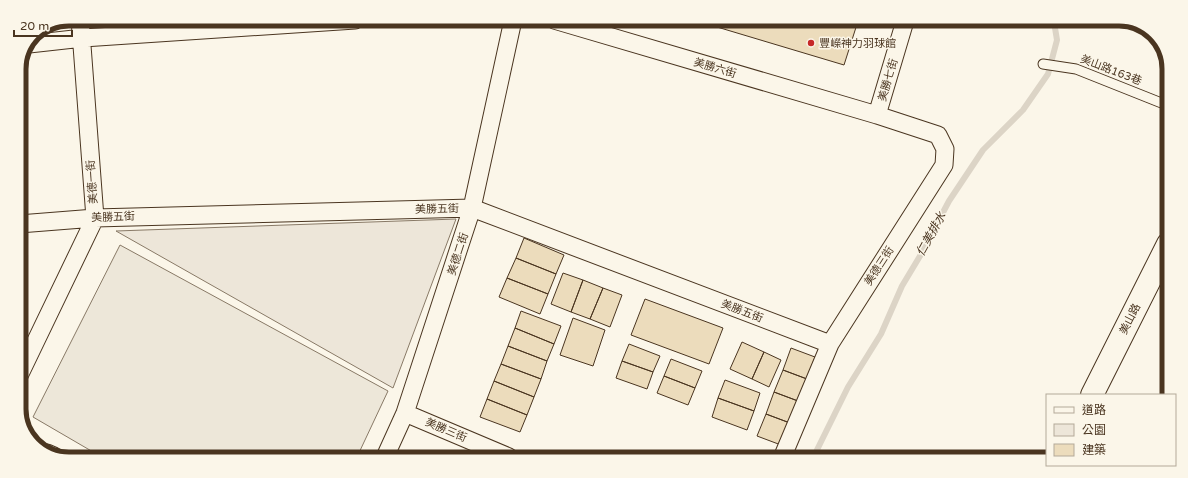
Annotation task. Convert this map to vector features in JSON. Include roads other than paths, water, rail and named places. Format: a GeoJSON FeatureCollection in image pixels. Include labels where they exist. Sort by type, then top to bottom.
{"type":"FeatureCollection","features":[{"type":"Feature","properties":{"kind":"street","name":"美德一街"},"geometry":{"type":"LineString","coordinates":[[26,361],[95,218],[81,26]]}},
{"type":"Feature","properties":{"kind":"street"},"geometry":{"type":"LineString","coordinates":[[34,43],[82,38],[264,26]]}},
{"type":"Feature","properties":{"kind":"street","name":"美德二街"},"geometry":{"type":"LineString","coordinates":[[387,452],[405,413],[472,208],[511,26]]}},
{"type":"Feature","properties":{"kind":"street","name":"美勝六街"},"geometry":{"type":"LineString","coordinates":[[574,26],[877,115]]}},
{"type":"Feature","properties":{"kind":"street","name":"美勝七街"},"geometry":{"type":"LineString","coordinates":[[877,115],[904,26]]}},
{"type":"Feature","properties":{"kind":"street","name":"美德三街"},"geometry":{"type":"LineString","coordinates":[[785,452],[830,344],[944,165],[945,149],[938,135],[877,115]]}},
{"type":"Feature","properties":{"kind":"street","name":"美勝五街"},"geometry":{"type":"LineString","coordinates":[[26,223],[95,218],[472,208],[830,344]]}},
{"type":"Feature","properties":{"kind":"street","name":"美山路"},"geometry":{"type":"LineString","coordinates":[[1093,394],[1162,262]]}},
{"type":"Feature","properties":{"kind":"street","name":"美勝三街"},"geometry":{"type":"LineString","coordinates":[[405,413],[497,452]]}},
{"type":"Feature","properties":{"kind":"lane","name":"美山路163巷"},"geometry":{"type":"LineString","coordinates":[[1043,64],[1076,69],[1162,103]]}},
{"type":"Feature","properties":{"kind":"waterway","name":"仁美排水"},"geometry":{"type":"LineString","coordinates":[[816,452],[848,387],[881,334],[902,286],[920,256],[949,201],[983,150],[1023,110],[1048,74],[1057,40],[1055,26]]}},
{"type":"Feature","properties":{"kind":"place","name":"豐嶸神力羽球館"},"geometry":{"type":"Point","coordinates":[811,43]}}]}
